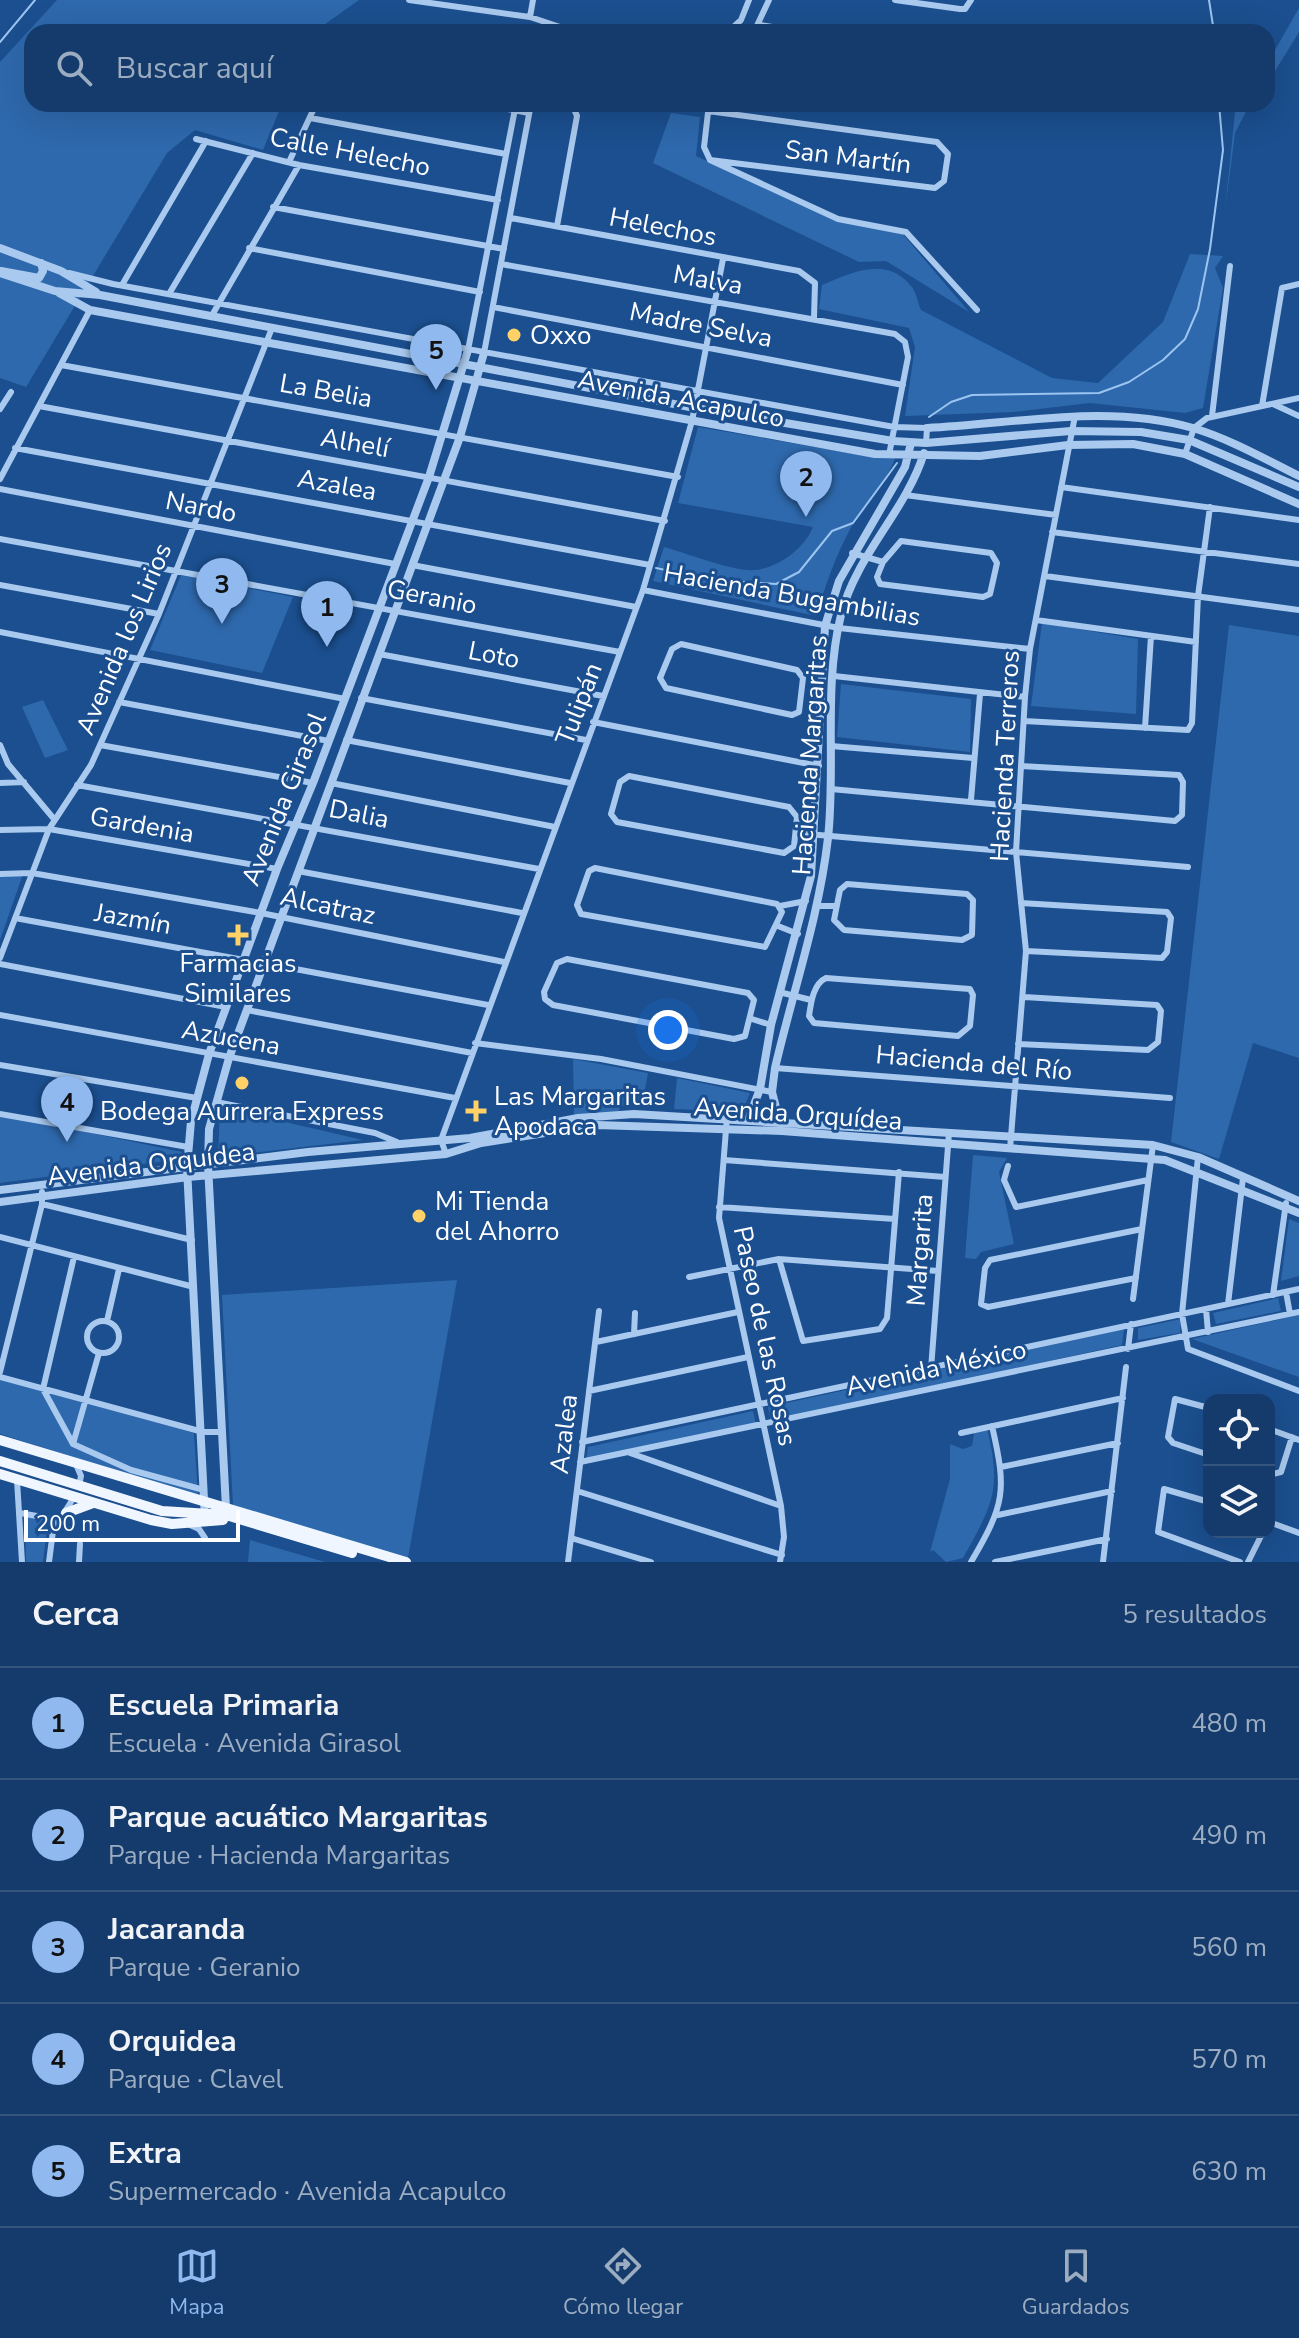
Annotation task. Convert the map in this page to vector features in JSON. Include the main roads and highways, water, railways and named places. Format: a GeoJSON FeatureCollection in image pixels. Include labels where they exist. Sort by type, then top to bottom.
{"type":"FeatureCollection","features":[{"type":"Feature","properties":{"kind":"main road"},"geometry":{"type":"LineString","coordinates":[[0,1443],[204,1511],[224,1513],[245,1523],[382,1562]]}},
{"type":"Feature","properties":{"kind":"main road"},"geometry":{"type":"LineString","coordinates":[[0,1461],[162,1511],[239,1512],[406,1562]]}},
{"type":"Feature","properties":{"kind":"main road"},"geometry":{"type":"LineString","coordinates":[[0,1474],[151,1520],[179,1523],[204,1511]]}},
{"type":"Feature","properties":{"kind":"main road"},"geometry":{"type":"LineString","coordinates":[[63,1517],[93,1503]]}},
{"type":"Feature","properties":{"kind":"waterway"},"geometry":{"type":"LineString","coordinates":[[0,42],[35,0]]}},
{"type":"Feature","properties":{"kind":"waterway"},"geometry":{"type":"LineString","coordinates":[[1209,0],[1213,24]]}},
{"type":"Feature","properties":{"kind":"waterway"},"geometry":{"type":"LineString","coordinates":[[929,417],[951,402],[972,395],[1099,393],[1129,382],[1163,360],[1185,339],[1198,309],[1210,249],[1223,150],[1220,112]]}},
{"type":"Feature","properties":{"kind":"waterway"},"geometry":{"type":"LineString","coordinates":[[656,568],[713,580],[776,584],[799,572],[832,531],[853,523],[897,463]]}},
{"type":"Feature","properties":{"kind":"place","name":"Oxxo"},"geometry":{"type":"Point","coordinates":[514,335]}},
{"type":"Feature","properties":{"kind":"place","name":"Extra"},"geometry":{"type":"Point","coordinates":[436,390]}},
{"type":"Feature","properties":{"kind":"place","name":"Parque acuático Margaritas"},"geometry":{"type":"Point","coordinates":[806,517]}},
{"type":"Feature","properties":{"kind":"place","name":"Jacaranda"},"geometry":{"type":"Point","coordinates":[222,624]}},
{"type":"Feature","properties":{"kind":"place","name":"Escuela Primaria"},"geometry":{"type":"Point","coordinates":[327,647]}},
{"type":"Feature","properties":{"kind":"place","name":"Farmacias Similares"},"geometry":{"type":"Point","coordinates":[238,935]}},
{"type":"Feature","properties":{"kind":"place","name":"Bodega Aurrera Express"},"geometry":{"type":"Point","coordinates":[242,1083]}},
{"type":"Feature","properties":{"kind":"place","name":"Las Margaritas Apodaca"},"geometry":{"type":"Point","coordinates":[476,1111]}},
{"type":"Feature","properties":{"kind":"place","name":"Orquidea"},"geometry":{"type":"Point","coordinates":[67,1142]}},
{"type":"Feature","properties":{"kind":"place","name":"Mi Tienda del Ahorro"},"geometry":{"type":"Point","coordinates":[419,1216]}}]}
